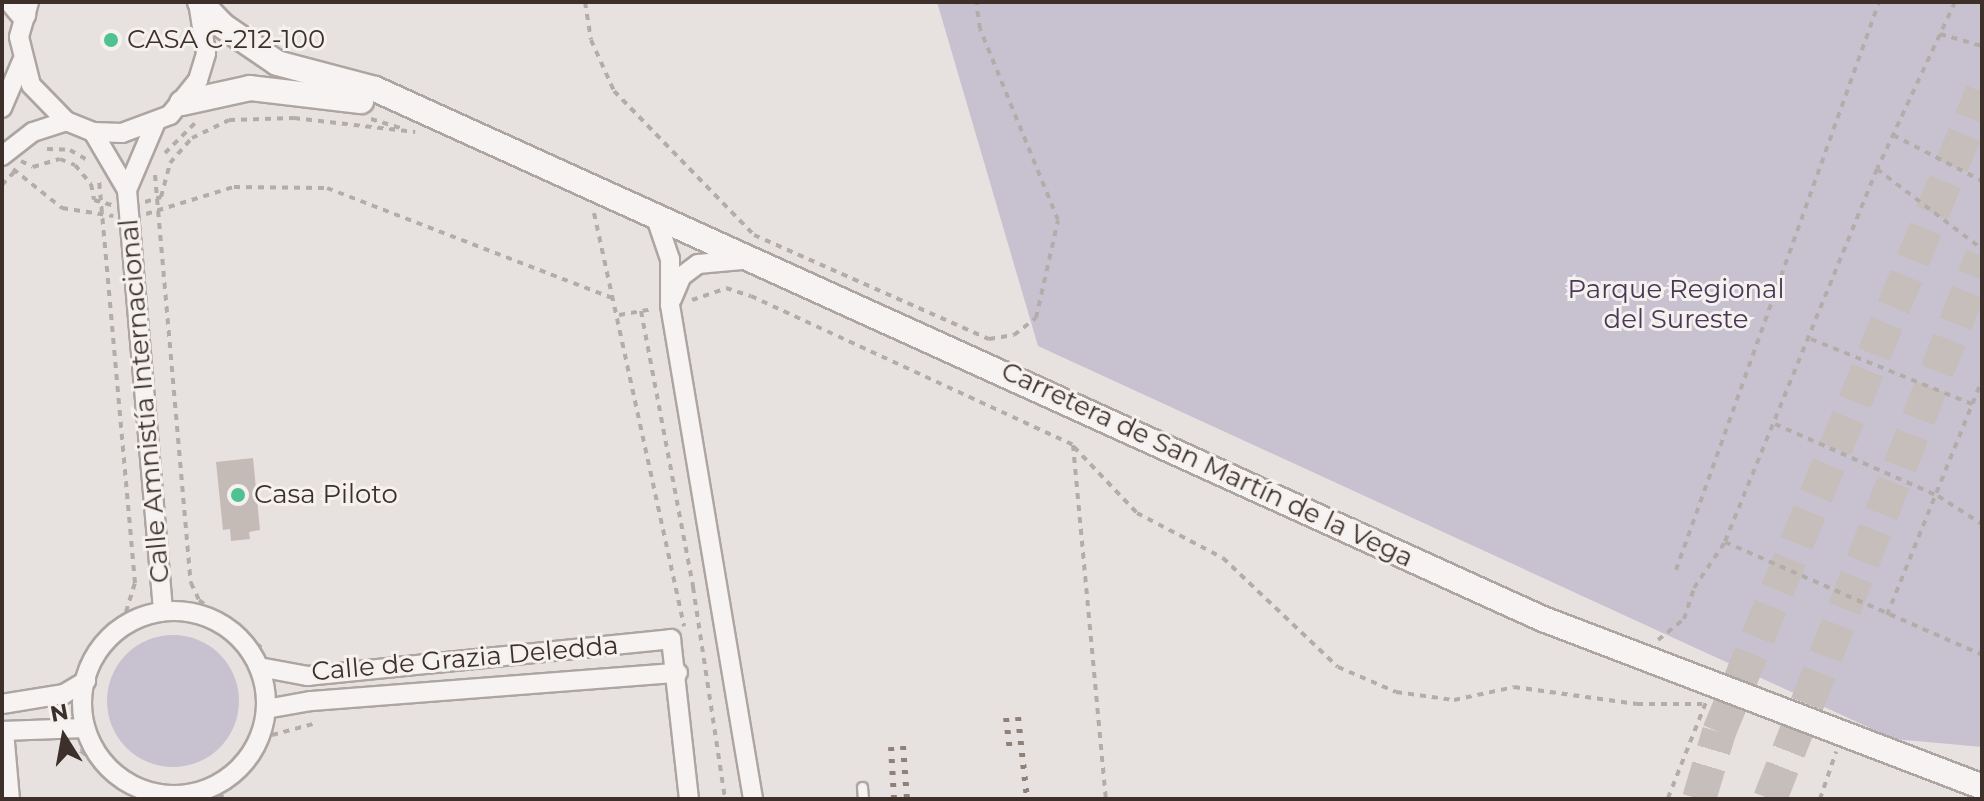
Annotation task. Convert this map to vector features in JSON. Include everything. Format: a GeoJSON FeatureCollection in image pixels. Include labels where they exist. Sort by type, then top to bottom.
{"type":"FeatureCollection","features":[{"type":"Feature","properties":{"kind":"street"},"geometry":{"type":"LineString","coordinates":[[22,6],[22,61],[31,85],[66,121],[93,132],[122,133],[155,124],[182,103],[198,80],[206,53],[199,2]]}},
{"type":"Feature","properties":{"kind":"street","name":"Carretera de San Martín de la Vega"},"geometry":{"type":"LineString","coordinates":[[199,2],[235,36],[277,63],[375,89],[434,128]]}},
{"type":"Feature","properties":{"kind":"street"},"geometry":{"type":"LineString","coordinates":[[2,108],[22,61]]}},
{"type":"Feature","properties":{"kind":"street","name":"Carretera de San Martín de la Vega"},"geometry":{"type":"LineString","coordinates":[[182,103],[250,88],[339,96],[434,128],[655,215],[1543,619],[1630,653],[1708,694],[1752,701],[1982,787]]}},
{"type":"Feature","properties":{"kind":"street"},"geometry":{"type":"LineString","coordinates":[[5,152],[33,132],[66,121]]}},
{"type":"Feature","properties":{"kind":"street","name":"Calle Amnistía Internacional"},"geometry":{"type":"LineString","coordinates":[[128,203],[155,124]]}},
{"type":"Feature","properties":{"kind":"street","name":"Calle Amnistía Internacional"},"geometry":{"type":"LineString","coordinates":[[93,132],[128,203],[163,611]]}},
{"type":"Feature","properties":{"kind":"street"},"geometry":{"type":"LineString","coordinates":[[655,215],[670,259],[678,303],[753,799]]}},
{"type":"Feature","properties":{"kind":"street"},"geometry":{"type":"LineString","coordinates":[[678,303],[682,276],[698,264],[725,258],[761,263]]}},
{"type":"Feature","properties":{"kind":"street"},"geometry":{"type":"LineString","coordinates":[[2,704],[64,694],[107,639],[132,620],[163,611],[193,613],[220,623],[264,660],[266,709],[248,758],[206,790],[182,796],[149,792],[121,779],[98,757],[85,728],[79,675]]}},
{"type":"Feature","properties":{"kind":"street"},"geometry":{"type":"LineString","coordinates":[[678,637],[678,673],[689,799]]}},
{"type":"Feature","properties":{"kind":"street","name":"Calle de Grazia Deledda"},"geometry":{"type":"LineString","coordinates":[[264,660],[308,676],[678,637]]}},
{"type":"Feature","properties":{"kind":"street","name":"Calle de Grazia Deledda"},"geometry":{"type":"LineString","coordinates":[[266,709],[311,701],[678,673]]}},
{"type":"Feature","properties":{"kind":"street"},"geometry":{"type":"LineString","coordinates":[[10,799],[3,731],[85,728]]}},
{"type":"Feature","properties":{"kind":"lane"},"geometry":{"type":"LineString","coordinates":[[862,787],[863,799]]}},
{"type":"Feature","properties":{"kind":"path"},"geometry":{"type":"LineString","coordinates":[[585,2],[591,40],[614,91],[754,235],[989,339],[1014,335],[1036,318],[1058,220],[980,29],[976,2]]}},
{"type":"Feature","properties":{"kind":"path"},"geometry":{"type":"LineString","coordinates":[[1676,570],[1879,2]]}},
{"type":"Feature","properties":{"kind":"path"},"geometry":{"type":"LineString","coordinates":[[1630,653],[1678,626],[1694,588],[1725,542],[1811,339],[1877,169],[1955,2]]}},
{"type":"Feature","properties":{"kind":"path"},"geometry":{"type":"LineString","coordinates":[[1940,34],[1982,46]]}},
{"type":"Feature","properties":{"kind":"path"},"geometry":{"type":"LineString","coordinates":[[361,116],[415,132]]}},
{"type":"Feature","properties":{"kind":"path"},"geometry":{"type":"LineString","coordinates":[[155,201],[178,151],[192,138],[229,120],[294,118],[415,132],[434,128]]}},
{"type":"Feature","properties":{"kind":"path"},"geometry":{"type":"LineString","coordinates":[[201,120],[172,143],[158,162],[155,201],[191,583],[199,600],[264,660]]}},
{"type":"Feature","properties":{"kind":"path"},"geometry":{"type":"LineString","coordinates":[[1893,135],[1982,181]]}},
{"type":"Feature","properties":{"kind":"path"},"geometry":{"type":"LineString","coordinates":[[2,185],[23,162],[52,147],[70,150],[91,166]]}},
{"type":"Feature","properties":{"kind":"path"},"geometry":{"type":"LineString","coordinates":[[5,152],[33,167],[60,159],[75,165],[102,205]]}},
{"type":"Feature","properties":{"kind":"path"},"geometry":{"type":"LineString","coordinates":[[1877,169],[1982,249]]}},
{"type":"Feature","properties":{"kind":"path"},"geometry":{"type":"LineString","coordinates":[[15,171],[62,208],[101,217],[128,203],[156,213],[234,187],[327,188],[615,299]]}},
{"type":"Feature","properties":{"kind":"path"},"geometry":{"type":"LineString","coordinates":[[79,675],[126,612],[135,583],[102,205],[96,173]]}},
{"type":"Feature","properties":{"kind":"path"},"geometry":{"type":"LineString","coordinates":[[102,205],[155,201]]}},
{"type":"Feature","properties":{"kind":"path"},"geometry":{"type":"LineString","coordinates":[[589,207],[596,214],[619,315],[678,637]]}},
{"type":"Feature","properties":{"kind":"path"},"geometry":{"type":"LineString","coordinates":[[678,303],[726,288],[751,296],[1073,445],[1137,513],[1223,558],[1338,667],[1396,692],[1454,700],[1514,687],[1637,704],[1708,694],[1752,701]]}},
{"type":"Feature","properties":{"kind":"path"},"geometry":{"type":"LineString","coordinates":[[641,311],[693,587],[725,799]]}},
{"type":"Feature","properties":{"kind":"path"},"geometry":{"type":"LineString","coordinates":[[1811,339],[1973,404]]}},
{"type":"Feature","properties":{"kind":"path"},"geometry":{"type":"LineString","coordinates":[[1887,615],[1938,496],[1982,380]]}},
{"type":"Feature","properties":{"kind":"path"},"geometry":{"type":"LineString","coordinates":[[1775,424],[1938,496],[1982,524]]}},
{"type":"Feature","properties":{"kind":"path"},"geometry":{"type":"LineString","coordinates":[[1073,445],[1106,799]]}},
{"type":"Feature","properties":{"kind":"path"},"geometry":{"type":"LineString","coordinates":[[1725,542],[1982,655]]}},
{"type":"Feature","properties":{"kind":"path"},"geometry":{"type":"LineString","coordinates":[[1668,798],[1708,694]]}},
{"type":"Feature","properties":{"kind":"path"},"geometry":{"type":"LineString","coordinates":[[219,799],[272,735],[313,724]]}},
{"type":"Feature","properties":{"kind":"path"},"geometry":{"type":"LineString","coordinates":[[1820,799],[1842,735]]}},
{"type":"Feature","properties":{"kind":"path"},"geometry":{"type":"LineString","coordinates":[[63,746],[81,751],[141,799]]}},
{"type":"Feature","properties":{"kind":"green space","name":"Parque Regional del Sureste"},"geometry":{"type":"Polygon","coordinates":[[[937,2],[1982,2],[1982,747],[1894,739],[1038,346],[937,2]]]}},
{"type":"Feature","properties":{"kind":"green space"},"geometry":{"type":"Polygon","coordinates":[[[173,635],[198,640],[220,654],[234,676],[239,701],[234,726],[220,748],[198,762],[173,767],[148,762],[126,748],[112,726],[107,701],[112,676],[126,654],[148,640],[173,635]]]}},
{"type":"Feature","properties":{"kind":"building","name":"Casa Piloto"},"geometry":{"type":"Polygon","coordinates":[[[253,458],[260,530],[249,532],[250,539],[231,541],[230,529],[223,530],[216,462],[253,458]]]}},
{"type":"Feature","properties":{"kind":"tunnel"},"geometry":{"type":"LineString","coordinates":[[1699,799],[1719,732],[1982,92]]}},
{"type":"Feature","properties":{"kind":"tunnel"},"geometry":{"type":"LineString","coordinates":[[1770,799],[1982,256]]}},
{"type":"Feature","properties":{"kind":"railway"},"geometry":{"type":"LineString","coordinates":[[1018,717],[1027,799]]}},
{"type":"Feature","properties":{"kind":"railway"},"geometry":{"type":"LineString","coordinates":[[1006,718],[1010,750]]}},
{"type":"Feature","properties":{"kind":"railway"},"geometry":{"type":"LineString","coordinates":[[903,746],[907,799]]}},
{"type":"Feature","properties":{"kind":"railway"},"geometry":{"type":"LineString","coordinates":[[891,747],[894,799]]}},
{"type":"Feature","properties":{"kind":"place","name":"CASA C-212-100"},"geometry":{"type":"Point","coordinates":[111,40]}},
{"type":"Feature","properties":{"kind":"place","name":"Casa Piloto"},"geometry":{"type":"Point","coordinates":[238,495]}}]}
